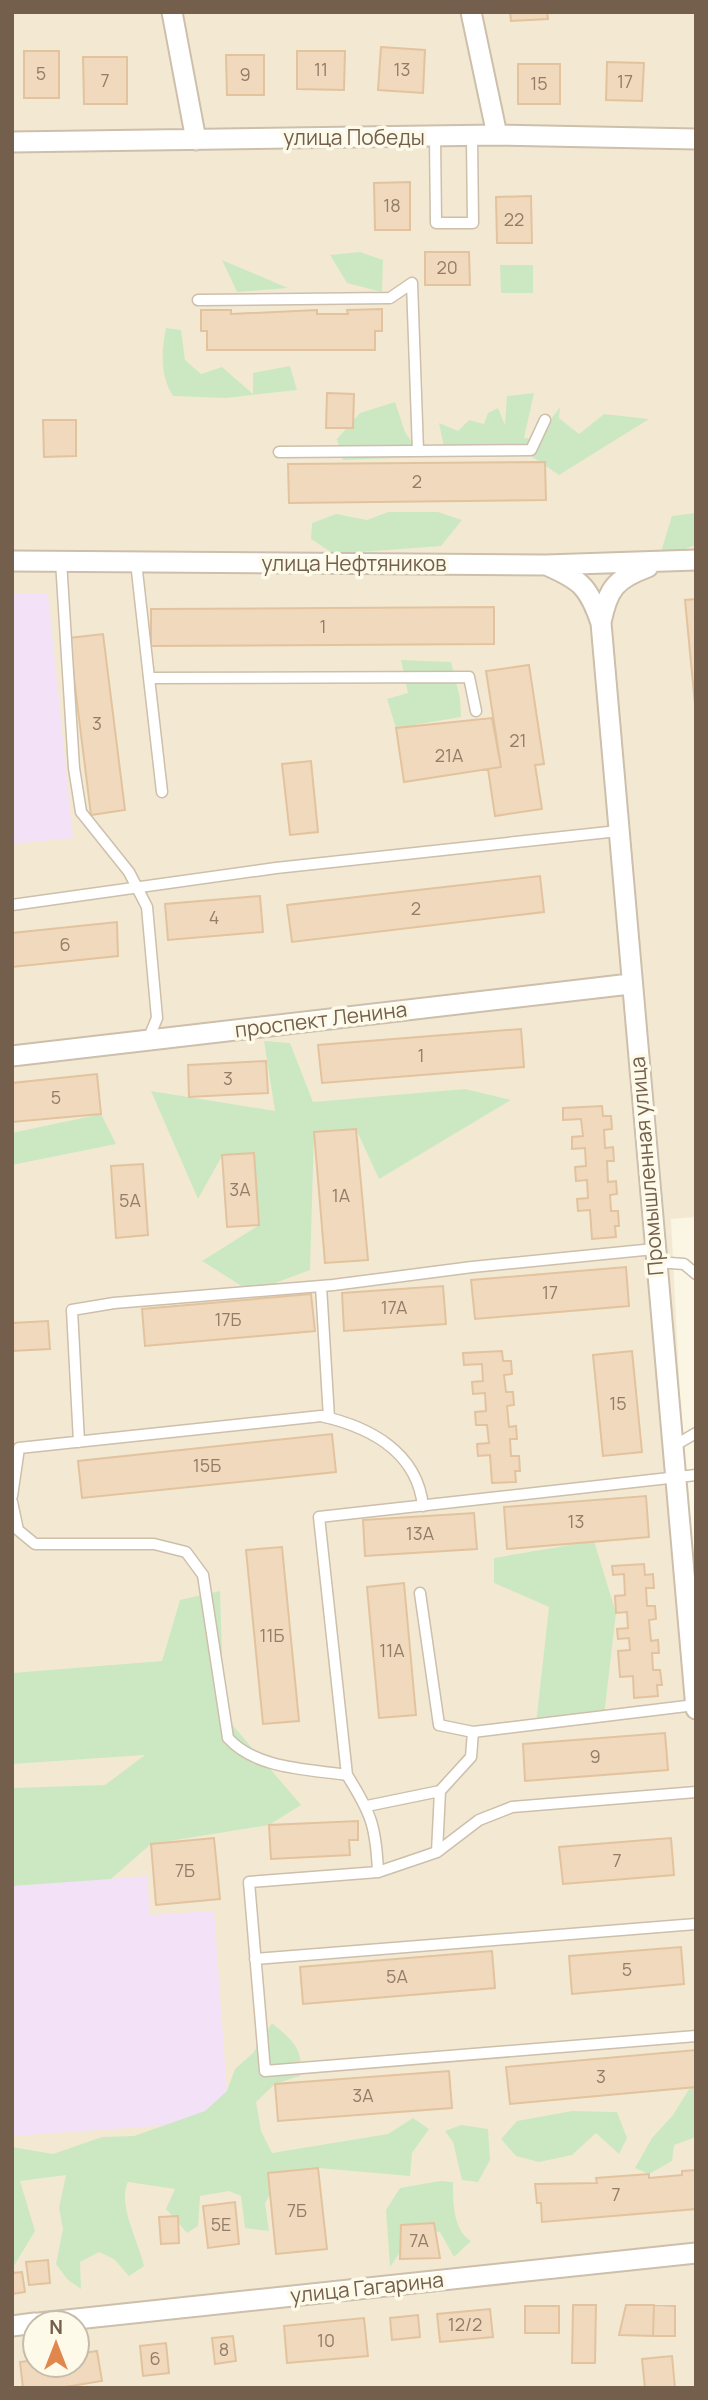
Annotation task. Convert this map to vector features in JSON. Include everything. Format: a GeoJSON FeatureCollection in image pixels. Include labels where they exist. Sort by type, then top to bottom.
{"type":"FeatureCollection","features":[{"type":"Feature","properties":{"kind":"street"},"geometry":{"type":"LineString","coordinates":[[172,12],[196,140]]}},
{"type":"Feature","properties":{"kind":"street"},"geometry":{"type":"LineString","coordinates":[[471,12],[498,135]]}},
{"type":"Feature","properties":{"kind":"street","name":"улица Победы"},"geometry":{"type":"LineString","coordinates":[[12,142],[471,138],[498,135],[696,139]]}},
{"type":"Feature","properties":{"kind":"street","name":"улица Нефтяников"},"geometry":{"type":"LineString","coordinates":[[12,561],[546,565],[696,561]]}},
{"type":"Feature","properties":{"kind":"street","name":"Промышленная улица"},"geometry":{"type":"LineString","coordinates":[[601,623],[606,596],[614,586],[630,573],[658,564]]}},
{"type":"Feature","properties":{"kind":"street","name":"Промышленная улица"},"geometry":{"type":"LineString","coordinates":[[546,565],[569,575],[585,587],[592,597],[601,623],[630,984],[696,1707]]}},
{"type":"Feature","properties":{"kind":"street","name":"проспект Ленина"},"geometry":{"type":"LineString","coordinates":[[12,1056],[630,984]]}},
{"type":"Feature","properties":{"kind":"street","name":"улица Гагарина"},"geometry":{"type":"LineString","coordinates":[[91,2317],[696,2253]]}},
{"type":"Feature","properties":{"kind":"lane"},"geometry":{"type":"LineString","coordinates":[[435,138],[436,223],[472,223],[471,138]]}},
{"type":"Feature","properties":{"kind":"lane"},"geometry":{"type":"LineString","coordinates":[[198,300],[390,298],[412,283],[418,451]]}},
{"type":"Feature","properties":{"kind":"lane"},"geometry":{"type":"LineString","coordinates":[[279,452],[531,450],[545,420]]}},
{"type":"Feature","properties":{"kind":"lane"},"geometry":{"type":"LineString","coordinates":[[61,561],[74,768],[81,812],[129,872],[147,907],[153,949],[157,1018],[148,1040]]}},
{"type":"Feature","properties":{"kind":"lane"},"geometry":{"type":"LineString","coordinates":[[136,562],[162,792]]}},
{"type":"Feature","properties":{"kind":"lane"},"geometry":{"type":"LineString","coordinates":[[149,678],[470,677],[476,711]]}},
{"type":"Feature","properties":{"kind":"lane"},"geometry":{"type":"LineString","coordinates":[[12,905],[138,890],[276,869],[618,831]]}},
{"type":"Feature","properties":{"kind":"lane"},"geometry":{"type":"LineString","coordinates":[[79,1442],[72,1310],[114,1303],[321,1286],[472,1267],[655,1256],[684,1264],[696,1274]]}},
{"type":"Feature","properties":{"kind":"lane"},"geometry":{"type":"LineString","coordinates":[[321,1286],[329,1418]]}},
{"type":"Feature","properties":{"kind":"lane"},"geometry":{"type":"LineString","coordinates":[[12,1496],[19,1448],[321,1416],[348,1423],[399,1452],[420,1484],[422,1506]]}},
{"type":"Feature","properties":{"kind":"lane"},"geometry":{"type":"LineString","coordinates":[[672,1447],[696,1433]]}},
{"type":"Feature","properties":{"kind":"lane"},"geometry":{"type":"LineString","coordinates":[[378,1872],[377,1839],[367,1806],[347,1775],[319,1517],[696,1475]]}},
{"type":"Feature","properties":{"kind":"lane"},"geometry":{"type":"LineString","coordinates":[[12,1502],[18,1530],[35,1544],[154,1544],[186,1552],[203,1575],[228,1738],[241,1752],[272,1763],[347,1775]]}},
{"type":"Feature","properties":{"kind":"lane"},"geometry":{"type":"LineString","coordinates":[[420,1593],[439,1725],[473,1732],[696,1707]]}},
{"type":"Feature","properties":{"kind":"lane"},"geometry":{"type":"LineString","coordinates":[[367,1806],[440,1791],[471,1756],[473,1732]]}},
{"type":"Feature","properties":{"kind":"lane"},"geometry":{"type":"LineString","coordinates":[[437,1852],[440,1791]]}},
{"type":"Feature","properties":{"kind":"lane"},"geometry":{"type":"LineString","coordinates":[[696,1792],[512,1807],[479,1820],[437,1852],[378,1872],[249,1882],[265,2071],[696,2036]]}},
{"type":"Feature","properties":{"kind":"lane"},"geometry":{"type":"LineString","coordinates":[[256,1959],[696,1924]]}},
{"type":"Feature","properties":{"kind":"shaded area"},"geometry":{"type":"Polygon","coordinates":[[[12,12],[696,12],[696,1217],[671,1219],[696,1713],[696,2388],[12,2388],[12,12]]]}},
{"type":"Feature","properties":{"kind":"shaded area"},"geometry":{"type":"Polygon","coordinates":[[[12,593],[48,594],[73,838],[12,844],[12,593]]]}},
{"type":"Feature","properties":{"kind":"shaded area"},"geometry":{"type":"Polygon","coordinates":[[[147,1876],[150,1915],[214,1911],[229,2121],[12,2136],[12,1886],[147,1876]]]}},
{"type":"Feature","properties":{"kind":"green space"},"geometry":{"type":"Polygon","coordinates":[[[360,252],[383,260],[382,292],[347,283],[330,255],[360,252]]]}},
{"type":"Feature","properties":{"kind":"green space"},"geometry":{"type":"Polygon","coordinates":[[[222,260],[288,288],[237,292],[222,260]]]}},
{"type":"Feature","properties":{"kind":"green space"},"geometry":{"type":"Polygon","coordinates":[[[500,265],[533,265],[533,293],[501,293],[500,265]]]}},
{"type":"Feature","properties":{"kind":"green space"},"geometry":{"type":"Polygon","coordinates":[[[166,328],[181,330],[185,360],[201,374],[222,367],[253,394],[253,373],[290,366],[297,390],[226,398],[173,396],[163,363],[166,328]]]}},
{"type":"Feature","properties":{"kind":"green space"},"geometry":{"type":"Polygon","coordinates":[[[534,393],[524,438],[536,439],[560,407],[559,418],[579,434],[604,414],[649,419],[559,475],[531,456],[446,457],[439,423],[458,431],[469,420],[484,424],[488,413],[498,408],[505,425],[507,396],[534,393]]]}},
{"type":"Feature","properties":{"kind":"green space"},"geometry":{"type":"Polygon","coordinates":[[[395,402],[405,432],[422,457],[343,460],[337,439],[360,413],[395,402]]]}},
{"type":"Feature","properties":{"kind":"green space"},"geometry":{"type":"Polygon","coordinates":[[[388,512],[438,512],[462,520],[441,546],[334,554],[311,539],[312,523],[336,514],[367,520],[388,512]]]}},
{"type":"Feature","properties":{"kind":"green space"},"geometry":{"type":"Polygon","coordinates":[[[696,513],[696,545],[659,558],[672,516],[696,513]]]}},
{"type":"Feature","properties":{"kind":"green space"},"geometry":{"type":"Polygon","coordinates":[[[401,660],[451,662],[460,698],[461,717],[396,728],[387,699],[408,693],[401,660]]]}},
{"type":"Feature","properties":{"kind":"green space"},"geometry":{"type":"Polygon","coordinates":[[[264,1041],[290,1043],[313,1102],[465,1089],[511,1100],[379,1179],[356,1129],[314,1132],[310,1270],[251,1292],[202,1261],[259,1225],[222,1156],[198,1199],[151,1091],[275,1111],[264,1041]]]}},
{"type":"Feature","properties":{"kind":"green space"},"geometry":{"type":"Polygon","coordinates":[[[101,1114],[116,1144],[12,1165],[12,1133],[101,1114]]]}},
{"type":"Feature","properties":{"kind":"green space"},"geometry":{"type":"Polygon","coordinates":[[[594,1541],[616,1613],[604,1716],[536,1724],[549,1607],[494,1583],[494,1558],[594,1541]]]}},
{"type":"Feature","properties":{"kind":"green space"},"geometry":{"type":"Polygon","coordinates":[[[220,1591],[224,1715],[301,1805],[269,1825],[151,1844],[111,1879],[12,1886],[12,1788],[105,1785],[145,1755],[12,1764],[12,1673],[162,1661],[180,1600],[220,1591]]]}},
{"type":"Feature","properties":{"kind":"green space"},"geometry":{"type":"Polygon","coordinates":[[[272,2023],[295,2045],[301,2066],[300,2076],[275,2084],[256,2102],[261,2131],[272,2153],[388,2134],[413,2118],[429,2129],[412,2153],[410,2176],[318,2168],[279,2181],[265,2203],[269,2231],[245,2228],[241,2196],[229,2191],[200,2196],[198,2226],[187,2233],[166,2209],[175,2189],[128,2182],[125,2191],[127,2212],[144,2266],[129,2276],[114,2259],[99,2252],[80,2262],[81,2289],[68,2280],[56,2264],[63,2229],[59,2208],[66,2175],[20,2181],[35,2231],[12,2269],[12,2147],[53,2154],[102,2137],[134,2136],[205,2111],[227,2091],[235,2069],[253,2053],[272,2023]]]}},
{"type":"Feature","properties":{"kind":"green space"},"geometry":{"type":"Polygon","coordinates":[[[696,2078],[696,2137],[674,2145],[672,2161],[649,2174],[635,2168],[652,2138],[673,2115],[696,2078]]]}},
{"type":"Feature","properties":{"kind":"green space"},"geometry":{"type":"Polygon","coordinates":[[[572,2111],[617,2112],[627,2138],[619,2154],[596,2133],[572,2155],[539,2162],[516,2156],[501,2139],[517,2121],[572,2111]]]}},
{"type":"Feature","properties":{"kind":"green space"},"geometry":{"type":"Polygon","coordinates":[[[461,2125],[488,2129],[490,2160],[478,2182],[462,2180],[453,2142],[445,2131],[461,2125]]]}},
{"type":"Feature","properties":{"kind":"green space"},"geometry":{"type":"Polygon","coordinates":[[[440,2181],[453,2182],[457,2223],[471,2241],[454,2257],[440,2232],[416,2228],[390,2267],[386,2210],[400,2188],[440,2181]]]}},
{"type":"Feature","properties":{"kind":"building"},"geometry":{"type":"Polygon","coordinates":[[[510,12],[547,12],[548,19],[511,21],[510,12]]]}},
{"type":"Feature","properties":{"kind":"building"},"geometry":{"type":"Polygon","coordinates":[[[381,47],[425,50],[423,93],[378,90],[381,47]]]}},
{"type":"Feature","properties":{"kind":"building"},"geometry":{"type":"Polygon","coordinates":[[[24,51],[59,51],[59,98],[24,98],[24,51]]]}},
{"type":"Feature","properties":{"kind":"building"},"geometry":{"type":"Polygon","coordinates":[[[297,51],[345,51],[344,90],[297,89],[297,51]]]}},
{"type":"Feature","properties":{"kind":"building"},"geometry":{"type":"Polygon","coordinates":[[[226,55],[264,55],[264,95],[227,95],[226,55]]]}},
{"type":"Feature","properties":{"kind":"building"},"geometry":{"type":"Polygon","coordinates":[[[83,57],[127,57],[127,104],[84,104],[83,57]]]}},
{"type":"Feature","properties":{"kind":"building"},"geometry":{"type":"Polygon","coordinates":[[[607,62],[644,63],[642,101],[606,100],[607,62]]]}},
{"type":"Feature","properties":{"kind":"building"},"geometry":{"type":"Polygon","coordinates":[[[518,64],[560,64],[560,104],[518,104],[518,64]]]}},
{"type":"Feature","properties":{"kind":"building"},"geometry":{"type":"Polygon","coordinates":[[[410,182],[410,230],[375,230],[374,183],[410,182]]]}},
{"type":"Feature","properties":{"kind":"building"},"geometry":{"type":"Polygon","coordinates":[[[531,196],[532,243],[497,243],[496,197],[531,196]]]}},
{"type":"Feature","properties":{"kind":"building"},"geometry":{"type":"Polygon","coordinates":[[[425,252],[469,252],[470,285],[425,285],[425,252]]]}},
{"type":"Feature","properties":{"kind":"building"},"geometry":{"type":"Polygon","coordinates":[[[382,309],[382,331],[375,331],[375,350],[207,350],[207,331],[201,331],[201,310],[231,310],[231,314],[317,310],[317,314],[348,314],[347,310],[382,309]]]}},
{"type":"Feature","properties":{"kind":"building"},"geometry":{"type":"Polygon","coordinates":[[[327,393],[354,394],[353,428],[326,428],[327,393]]]}},
{"type":"Feature","properties":{"kind":"building"},"geometry":{"type":"Polygon","coordinates":[[[43,420],[76,420],[76,456],[44,457],[43,420]]]}},
{"type":"Feature","properties":{"kind":"building"},"geometry":{"type":"Polygon","coordinates":[[[545,462],[546,500],[289,503],[288,464],[545,462]]]}},
{"type":"Feature","properties":{"kind":"building"},"geometry":{"type":"Polygon","coordinates":[[[696,599],[696,715],[685,600],[696,599]]]}},
{"type":"Feature","properties":{"kind":"building"},"geometry":{"type":"Polygon","coordinates":[[[494,607],[494,644],[151,646],[151,609],[494,607]]]}},
{"type":"Feature","properties":{"kind":"building"},"geometry":{"type":"Polygon","coordinates":[[[103,634],[125,810],[91,815],[69,638],[103,634]]]}},
{"type":"Feature","properties":{"kind":"building"},"geometry":{"type":"Polygon","coordinates":[[[529,665],[544,764],[535,765],[542,809],[495,816],[488,769],[501,767],[486,671],[529,665]]]}},
{"type":"Feature","properties":{"kind":"building"},"geometry":{"type":"Polygon","coordinates":[[[492,718],[501,767],[404,782],[396,728],[492,718]]]}},
{"type":"Feature","properties":{"kind":"building"},"geometry":{"type":"Polygon","coordinates":[[[311,761],[318,832],[290,835],[282,764],[311,761]]]}},
{"type":"Feature","properties":{"kind":"building"},"geometry":{"type":"Polygon","coordinates":[[[540,876],[544,912],[292,942],[287,905],[540,876]]]}},
{"type":"Feature","properties":{"kind":"building"},"geometry":{"type":"Polygon","coordinates":[[[260,896],[263,932],[168,940],[165,904],[260,896]]]}},
{"type":"Feature","properties":{"kind":"building"},"geometry":{"type":"Polygon","coordinates":[[[117,922],[118,956],[12,967],[12,933],[117,922]]]}},
{"type":"Feature","properties":{"kind":"building"},"geometry":{"type":"Polygon","coordinates":[[[521,1029],[524,1067],[322,1083],[318,1045],[521,1029]]]}},
{"type":"Feature","properties":{"kind":"building"},"geometry":{"type":"Polygon","coordinates":[[[266,1061],[268,1093],[189,1097],[188,1065],[266,1061]]]}},
{"type":"Feature","properties":{"kind":"building"},"geometry":{"type":"Polygon","coordinates":[[[97,1074],[101,1114],[12,1122],[12,1083],[97,1074]]]}},
{"type":"Feature","properties":{"kind":"building"},"geometry":{"type":"Polygon","coordinates":[[[602,1106],[603,1116],[611,1116],[612,1129],[604,1130],[605,1148],[613,1147],[614,1161],[607,1161],[608,1182],[616,1181],[617,1194],[610,1195],[611,1211],[618,1211],[619,1226],[615,1226],[616,1237],[592,1239],[590,1210],[578,1211],[577,1199],[588,1198],[587,1180],[576,1181],[575,1167],[586,1166],[585,1148],[572,1149],[572,1137],[583,1136],[581,1119],[563,1120],[563,1108],[602,1106]]]}},
{"type":"Feature","properties":{"kind":"building"},"geometry":{"type":"Polygon","coordinates":[[[356,1129],[368,1260],[325,1263],[314,1132],[356,1129]]]}},
{"type":"Feature","properties":{"kind":"building"},"geometry":{"type":"Polygon","coordinates":[[[254,1153],[259,1225],[227,1227],[222,1155],[254,1153]]]}},
{"type":"Feature","properties":{"kind":"building"},"geometry":{"type":"Polygon","coordinates":[[[143,1164],[148,1235],[116,1238],[111,1166],[143,1164]]]}},
{"type":"Feature","properties":{"kind":"building"},"geometry":{"type":"Polygon","coordinates":[[[626,1267],[629,1306],[475,1319],[471,1280],[626,1267]]]}},
{"type":"Feature","properties":{"kind":"building"},"geometry":{"type":"Polygon","coordinates":[[[443,1286],[446,1324],[344,1331],[342,1293],[443,1286]]]}},
{"type":"Feature","properties":{"kind":"building"},"geometry":{"type":"Polygon","coordinates":[[[311,1294],[315,1331],[145,1346],[142,1309],[311,1294]]]}},
{"type":"Feature","properties":{"kind":"building"},"geometry":{"type":"Polygon","coordinates":[[[48,1321],[50,1349],[12,1351],[12,1323],[48,1321]]]}},
{"type":"Feature","properties":{"kind":"building"},"geometry":{"type":"Polygon","coordinates":[[[502,1351],[503,1361],[511,1361],[512,1374],[504,1375],[506,1392],[513,1392],[514,1405],[507,1406],[509,1427],[516,1426],[517,1439],[510,1439],[511,1456],[519,1456],[520,1471],[515,1471],[516,1482],[492,1483],[490,1455],[478,1456],[477,1444],[489,1443],[487,1425],[476,1425],[475,1412],[486,1411],[485,1393],[473,1394],[472,1382],[483,1381],[482,1364],[464,1365],[463,1353],[502,1351]]]}},
{"type":"Feature","properties":{"kind":"building"},"geometry":{"type":"Polygon","coordinates":[[[632,1351],[642,1452],[603,1456],[593,1355],[632,1351]]]}},
{"type":"Feature","properties":{"kind":"building"},"geometry":{"type":"Polygon","coordinates":[[[332,1434],[336,1472],[82,1498],[78,1461],[332,1434]]]}},
{"type":"Feature","properties":{"kind":"building"},"geometry":{"type":"Polygon","coordinates":[[[646,1496],[649,1537],[507,1549],[504,1507],[646,1496]]]}},
{"type":"Feature","properties":{"kind":"building"},"geometry":{"type":"Polygon","coordinates":[[[474,1513],[477,1549],[365,1556],[363,1520],[474,1513]]]}},
{"type":"Feature","properties":{"kind":"building"},"geometry":{"type":"Polygon","coordinates":[[[282,1547],[299,1721],[263,1724],[246,1550],[282,1547]]]}},
{"type":"Feature","properties":{"kind":"building"},"geometry":{"type":"Polygon","coordinates":[[[644,1564],[645,1575],[653,1574],[654,1588],[646,1588],[647,1606],[655,1606],[656,1619],[649,1620],[651,1641],[658,1640],[659,1653],[652,1653],[653,1670],[660,1670],[662,1685],[657,1685],[658,1696],[634,1698],[633,1676],[620,1677],[618,1651],[630,1650],[629,1638],[618,1639],[617,1629],[628,1628],[627,1612],[616,1613],[615,1596],[625,1595],[624,1574],[613,1575],[612,1566],[644,1564]]]}},
{"type":"Feature","properties":{"kind":"building"},"geometry":{"type":"Polygon","coordinates":[[[404,1583],[416,1715],[379,1718],[367,1587],[404,1583]]]}},
{"type":"Feature","properties":{"kind":"building"},"geometry":{"type":"Polygon","coordinates":[[[665,1733],[668,1770],[525,1781],[523,1744],[665,1733]]]}},
{"type":"Feature","properties":{"kind":"building"},"geometry":{"type":"Polygon","coordinates":[[[358,1821],[358,1840],[349,1840],[350,1855],[271,1859],[269,1825],[358,1821]]]}},
{"type":"Feature","properties":{"kind":"building"},"geometry":{"type":"Polygon","coordinates":[[[214,1838],[220,1899],[156,1905],[151,1844],[214,1838]]]}},
{"type":"Feature","properties":{"kind":"building"},"geometry":{"type":"Polygon","coordinates":[[[671,1838],[674,1875],[563,1884],[559,1847],[671,1838]]]}},
{"type":"Feature","properties":{"kind":"building"},"geometry":{"type":"Polygon","coordinates":[[[681,1947],[684,1984],[572,1994],[569,1956],[681,1947]]]}},
{"type":"Feature","properties":{"kind":"building"},"geometry":{"type":"Polygon","coordinates":[[[492,1951],[495,1988],[303,2004],[300,1967],[492,1951]]]}},
{"type":"Feature","properties":{"kind":"building"},"geometry":{"type":"Polygon","coordinates":[[[696,2050],[696,2087],[510,2104],[506,2067],[696,2050]]]}},
{"type":"Feature","properties":{"kind":"building"},"geometry":{"type":"Polygon","coordinates":[[[449,2071],[452,2108],[278,2121],[275,2084],[449,2071]]]}},
{"type":"Feature","properties":{"kind":"building"},"geometry":{"type":"Polygon","coordinates":[[[318,2168],[327,2249],[276,2254],[268,2173],[318,2168]]]}},
{"type":"Feature","properties":{"kind":"building"},"geometry":{"type":"Polygon","coordinates":[[[696,2170],[696,2209],[542,2222],[541,2203],[537,2203],[535,2184],[597,2183],[596,2178],[649,2174],[649,2178],[682,2175],[682,2171],[696,2170]]]}},
{"type":"Feature","properties":{"kind":"building"},"geometry":{"type":"Polygon","coordinates":[[[235,2202],[239,2244],[208,2248],[203,2206],[235,2202]]]}},
{"type":"Feature","properties":{"kind":"building"},"geometry":{"type":"Polygon","coordinates":[[[178,2216],[179,2243],[161,2244],[159,2217],[178,2216]]]}},
{"type":"Feature","properties":{"kind":"building"},"geometry":{"type":"Polygon","coordinates":[[[434,2223],[440,2258],[400,2259],[401,2225],[434,2223]]]}},
{"type":"Feature","properties":{"kind":"building"},"geometry":{"type":"Polygon","coordinates":[[[48,2260],[50,2283],[29,2285],[26,2262],[48,2260]]]}},
{"type":"Feature","properties":{"kind":"building"},"geometry":{"type":"Polygon","coordinates":[[[22,2272],[25,2292],[12,2294],[12,2273],[22,2272]]]}},
{"type":"Feature","properties":{"kind":"building"},"geometry":{"type":"Polygon","coordinates":[[[573,2305],[596,2305],[595,2363],[572,2363],[573,2305]]]}},
{"type":"Feature","properties":{"kind":"building"},"geometry":{"type":"Polygon","coordinates":[[[626,2305],[654,2305],[653,2336],[619,2335],[626,2305]]]}},
{"type":"Feature","properties":{"kind":"building"},"geometry":{"type":"Polygon","coordinates":[[[654,2305],[675,2306],[675,2336],[653,2336],[654,2305]]]}},
{"type":"Feature","properties":{"kind":"building"},"geometry":{"type":"Polygon","coordinates":[[[525,2306],[559,2306],[559,2333],[525,2333],[525,2306]]]}},
{"type":"Feature","properties":{"kind":"building"},"geometry":{"type":"Polygon","coordinates":[[[490,2309],[493,2337],[440,2342],[437,2314],[490,2309]]]}},
{"type":"Feature","properties":{"kind":"building"},"geometry":{"type":"Polygon","coordinates":[[[418,2315],[420,2337],[392,2340],[390,2318],[418,2315]]]}},
{"type":"Feature","properties":{"kind":"building"},"geometry":{"type":"Polygon","coordinates":[[[364,2318],[368,2356],[287,2363],[284,2326],[364,2318]]]}},
{"type":"Feature","properties":{"kind":"building"},"geometry":{"type":"Polygon","coordinates":[[[233,2336],[236,2361],[215,2364],[212,2338],[233,2336]]]}},
{"type":"Feature","properties":{"kind":"building"},"geometry":{"type":"Polygon","coordinates":[[[166,2343],[169,2373],[143,2376],[140,2346],[166,2343]]]}},
{"type":"Feature","properties":{"kind":"building"},"geometry":{"type":"Polygon","coordinates":[[[97,2351],[102,2381],[59,2388],[23,2388],[22,2379],[91,2379],[91,2352],[97,2351]]]}},
{"type":"Feature","properties":{"kind":"building"},"geometry":{"type":"Polygon","coordinates":[[[672,2356],[675,2388],[645,2388],[642,2359],[672,2356]]]}}]}
